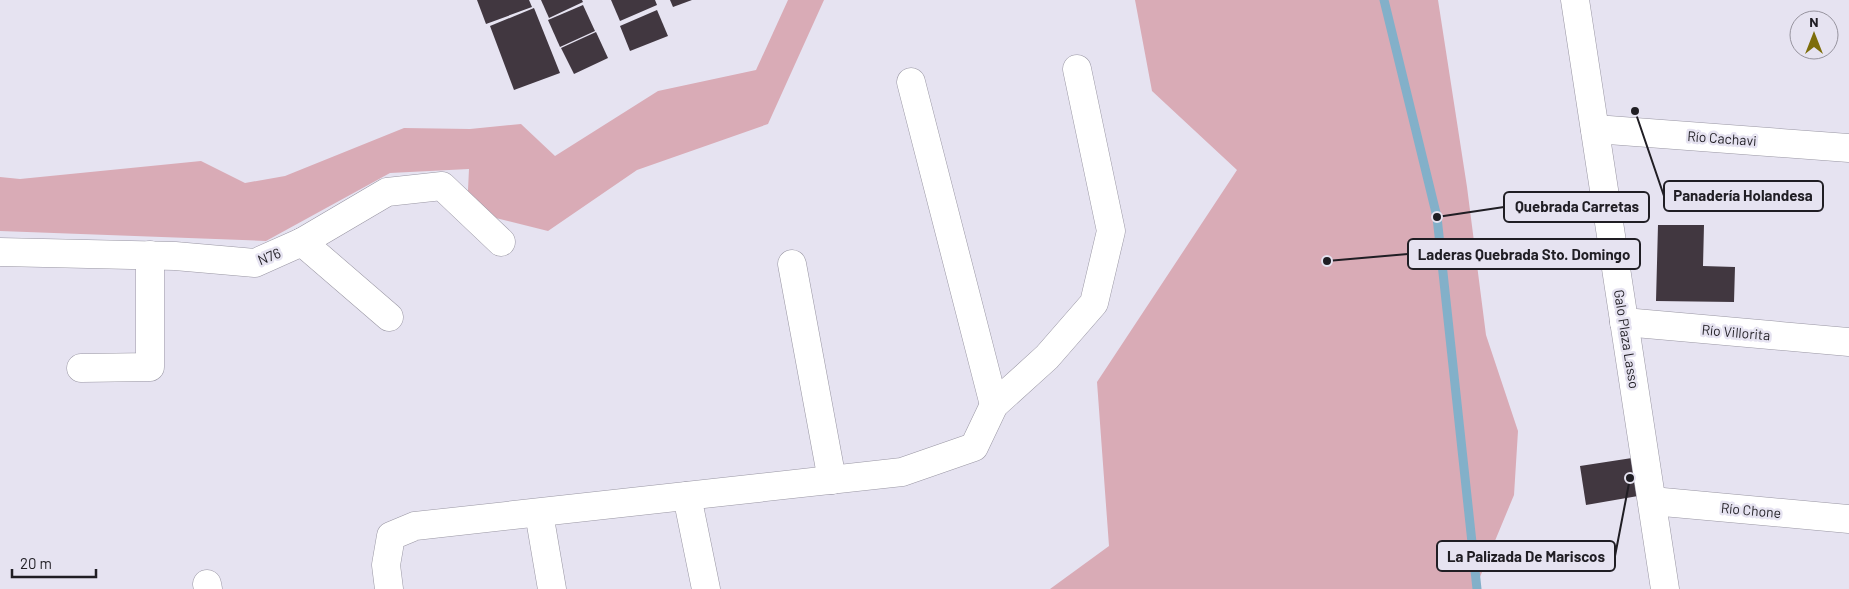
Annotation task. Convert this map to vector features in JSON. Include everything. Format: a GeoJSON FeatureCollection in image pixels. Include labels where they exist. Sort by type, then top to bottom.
{"type":"FeatureCollection","features":[{"type":"Feature","properties":{"kind":"street","name":"Galo Plaza Lasso"},"geometry":{"type":"LineString","coordinates":[[1575,0],[1665,589]]}},
{"type":"Feature","properties":{"kind":"street"},"geometry":{"type":"LineString","coordinates":[[388,577],[391,536],[415,526],[902,472],[974,447],[994,405],[1047,358],[1094,303],[1112,231],[1076,70]]}},
{"type":"Feature","properties":{"kind":"street"},"geometry":{"type":"LineString","coordinates":[[912,82],[994,405]]}},
{"type":"Feature","properties":{"kind":"street","name":"Río Cachavi"},"geometry":{"type":"LineString","coordinates":[[1595,129],[1849,148]]}},
{"type":"Feature","properties":{"kind":"street","name":"N76"},"geometry":{"type":"LineString","coordinates":[[0,252],[175,256],[255,263],[302,242],[387,192],[442,186],[501,242]]}},
{"type":"Feature","properties":{"kind":"street"},"geometry":{"type":"LineString","coordinates":[[302,242],[389,317]]}},
{"type":"Feature","properties":{"kind":"street"},"geometry":{"type":"LineString","coordinates":[[81,368],[150,367],[150,255]]}},
{"type":"Feature","properties":{"kind":"street"},"geometry":{"type":"LineString","coordinates":[[792,264],[832,480]]}},
{"type":"Feature","properties":{"kind":"street","name":"Río Villorita"},"geometry":{"type":"LineString","coordinates":[[1624,322],[1849,342]]}},
{"type":"Feature","properties":{"kind":"street"},"geometry":{"type":"LineString","coordinates":[[687,496],[706,589]]}},
{"type":"Feature","properties":{"kind":"street","name":"Río Chone"},"geometry":{"type":"LineString","coordinates":[[1652,502],[1849,519]]}},
{"type":"Feature","properties":{"kind":"street"},"geometry":{"type":"LineString","coordinates":[[538,513],[552,589]]}},
{"type":"Feature","properties":{"kind":"shaded area"},"geometry":{"type":"Polygon","coordinates":[[[788,0],[824,0],[768,124],[637,170],[548,231],[467,211],[469,169],[390,173],[266,241],[0,231],[0,177],[20,179],[201,161],[245,183],[285,176],[404,128],[470,129],[521,124],[555,156],[658,91],[756,70],[788,0]]]}},
{"type":"Feature","properties":{"kind":"shaded area"},"geometry":{"type":"Polygon","coordinates":[[[1135,0],[1438,0],[1467,187],[1486,335],[1518,431],[1514,495],[1475,589],[1050,589],[1109,546],[1097,382],[1237,170],[1152,91],[1135,0]]]}},
{"type":"Feature","properties":{"kind":"building"},"geometry":{"type":"Polygon","coordinates":[[[477,0],[529,0],[532,7],[486,24],[477,0]]]}},
{"type":"Feature","properties":{"kind":"building"},"geometry":{"type":"Polygon","coordinates":[[[541,0],[582,0],[583,2],[549,18],[541,0]]]}},
{"type":"Feature","properties":{"kind":"building"},"geometry":{"type":"Polygon","coordinates":[[[611,0],[655,0],[657,5],[620,21],[611,0]]]}},
{"type":"Feature","properties":{"kind":"building"},"geometry":{"type":"Polygon","coordinates":[[[670,0],[692,0],[673,7],[670,0]]]}},
{"type":"Feature","properties":{"kind":"building"},"geometry":{"type":"Polygon","coordinates":[[[583,5],[595,31],[560,47],[548,20],[583,5]]]}},
{"type":"Feature","properties":{"kind":"building"},"geometry":{"type":"Polygon","coordinates":[[[534,8],[560,73],[514,90],[490,26],[534,8]]]}},
{"type":"Feature","properties":{"kind":"building"},"geometry":{"type":"Polygon","coordinates":[[[657,10],[668,36],[630,51],[620,26],[657,10]]]}},
{"type":"Feature","properties":{"kind":"building"},"geometry":{"type":"Polygon","coordinates":[[[596,32],[608,58],[574,74],[561,48],[596,32]]]}},
{"type":"Feature","properties":{"kind":"building"},"geometry":{"type":"Polygon","coordinates":[[[1658,225],[1704,225],[1703,266],[1735,267],[1734,302],[1656,301],[1658,225]]]}},
{"type":"Feature","properties":{"kind":"building"},"geometry":{"type":"Polygon","coordinates":[[[1632,458],[1638,496],[1586,505],[1580,466],[1632,458]]]}},
{"type":"Feature","properties":{"kind":"waterway"},"geometry":{"type":"LineString","coordinates":[[1384,0],[1437,217],[1477,589]]}},
{"type":"Feature","properties":{"kind":"place","name":"Panadería Holandesa"},"geometry":{"type":"Point","coordinates":[1635,111]}},
{"type":"Feature","properties":{"kind":"place","name":"Quebrada Carretas"},"geometry":{"type":"Point","coordinates":[1437,217]}},
{"type":"Feature","properties":{"kind":"place","name":"Laderas Quebrada Sto. Domingo"},"geometry":{"type":"Point","coordinates":[1327,261]}},
{"type":"Feature","properties":{"kind":"place","name":"La Palizada De Mariscos"},"geometry":{"type":"Point","coordinates":[1630,478]}}]}
